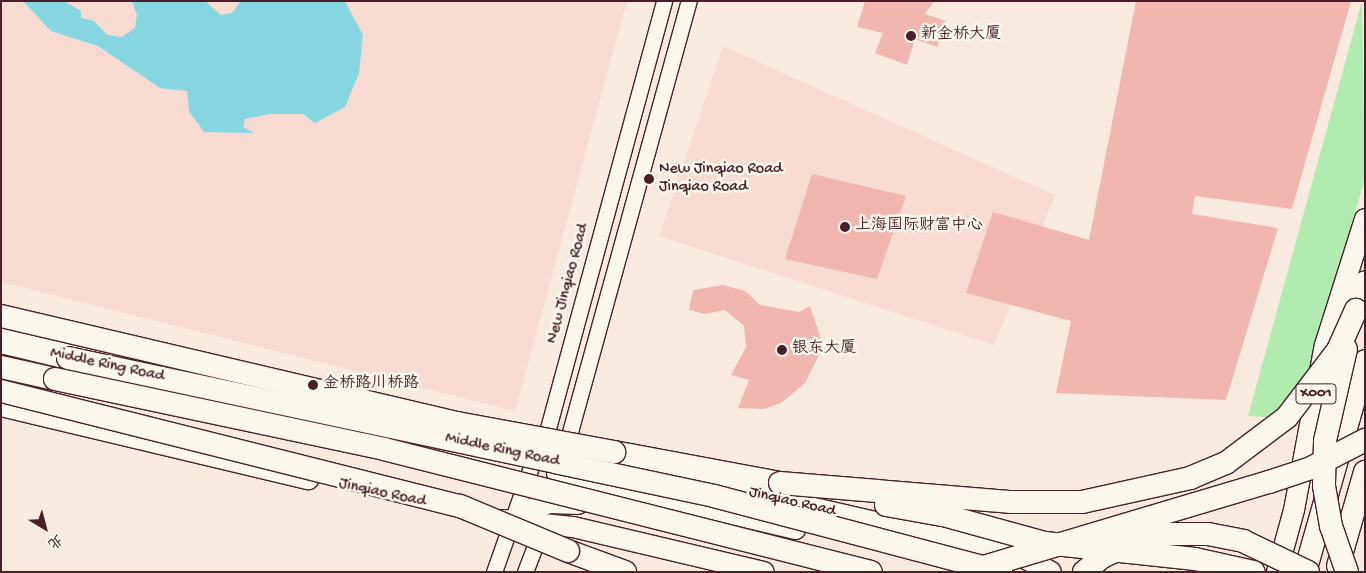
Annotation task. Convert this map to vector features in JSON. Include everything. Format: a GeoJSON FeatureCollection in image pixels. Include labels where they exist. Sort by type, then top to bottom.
{"type":"FeatureCollection","features":[{"type":"Feature","properties":{"kind":"highway"},"geometry":{"type":"LineString","coordinates":[[1348,572],[1331,526],[1324,486],[1325,441],[1356,310],[1365,282]]}},
{"type":"Feature","properties":{"kind":"highway"},"geometry":{"type":"LineString","coordinates":[[780,483],[1012,502],[1082,502],[1190,478],[1226,463],[1287,417],[1338,350],[1356,310]]}},
{"type":"Feature","properties":{"kind":"highway"},"geometry":{"type":"LineString","coordinates":[[1,316],[457,423],[943,515],[1045,544],[1195,559],[1254,572]]}},
{"type":"Feature","properties":{"kind":"highway","name":"Middle Ring Road"},"geometry":{"type":"LineString","coordinates":[[1,342],[682,490],[1001,572]]}},
{"type":"Feature","properties":{"kind":"highway","name":"X001"},"geometry":{"type":"LineString","coordinates":[[1306,572],[1365,361]]}},
{"type":"Feature","properties":{"kind":"highway","name":"Middle Ring Road"},"geometry":{"type":"LineString","coordinates":[[1,367],[384,449],[871,572]]}},
{"type":"Feature","properties":{"kind":"highway"},"geometry":{"type":"LineString","coordinates":[[1,391],[460,506],[625,572]]}},
{"type":"Feature","properties":{"kind":"highway"},"geometry":{"type":"LineString","coordinates":[[457,423],[682,490]]}},
{"type":"Feature","properties":{"kind":"highway"},"geometry":{"type":"LineString","coordinates":[[967,572],[1270,482],[1312,468],[1365,440]]}},
{"type":"Feature","properties":{"kind":"highway"},"geometry":{"type":"LineString","coordinates":[[1336,572],[1365,472]]}},
{"type":"Feature","properties":{"kind":"highway"},"geometry":{"type":"LineString","coordinates":[[1084,572],[1102,557],[1139,540],[1170,534],[1208,534],[1243,541],[1306,572]]}},
{"type":"Feature","properties":{"kind":"main road","name":"X001"},"geometry":{"type":"LineString","coordinates":[[1277,572],[1294,510],[1325,345],[1365,220]]}},
{"type":"Feature","properties":{"kind":"main road","name":"Jinqiao Road"},"geometry":{"type":"LineString","coordinates":[[1,328],[303,400],[558,473],[985,572]]}},
{"type":"Feature","properties":{"kind":"main road","name":"Jinqiao Road"},"geometry":{"type":"LineString","coordinates":[[1,406],[270,470],[514,521],[573,527],[764,572]]}},
{"type":"Feature","properties":{"kind":"main road","name":"Jinqiao Road"},"geometry":{"type":"LineString","coordinates":[[564,451],[1016,554],[1051,572]]}},
{"type":"Feature","properties":{"kind":"main road"},"geometry":{"type":"LineString","coordinates":[[532,464],[564,451]]}},
{"type":"Feature","properties":{"kind":"main road"},"geometry":{"type":"LineString","coordinates":[[514,521],[531,509],[549,503],[569,501],[718,536],[775,524]]}},
{"type":"Feature","properties":{"kind":"street","name":"New Jinqiao Road"},"geometry":{"type":"LineString","coordinates":[[494,572],[514,521],[532,464],[547,432],[664,1]]}},
{"type":"Feature","properties":{"kind":"street"},"geometry":{"type":"LineString","coordinates":[[525,572],[543,525],[558,473],[689,1]]}},
{"type":"Feature","properties":{"kind":"shaded area"},"geometry":{"type":"Polygon","coordinates":[[[1,1],[627,1],[515,411],[1,282],[1,1]]]}},
{"type":"Feature","properties":{"kind":"shaded area","name":"上海国际财富中心"},"geometry":{"type":"Polygon","coordinates":[[[723,46],[1055,195],[994,345],[659,236],[723,46]]]}},
{"type":"Feature","properties":{"kind":"green space"},"geometry":{"type":"Polygon","coordinates":[[[1362,1],[1365,178],[1295,419],[1248,416],[1362,1]]]}},
{"type":"Feature","properties":{"kind":"water"},"geometry":{"type":"Polygon","coordinates":[[[23,1],[64,1],[81,11],[81,18],[94,21],[107,35],[122,37],[135,28],[137,15],[132,1],[205,1],[221,15],[232,13],[241,1],[345,1],[363,35],[359,73],[345,107],[315,123],[303,114],[269,114],[245,119],[243,127],[254,133],[204,132],[189,111],[187,91],[160,88],[98,46],[51,31],[23,1]]]}},
{"type":"Feature","properties":{"kind":"building","name":"新金桥大厦"},"geometry":{"type":"Polygon","coordinates":[[[865,1],[934,1],[925,14],[946,21],[937,47],[915,39],[907,65],[875,53],[883,33],[857,27],[865,1]]]}},
{"type":"Feature","properties":{"kind":"building"},"geometry":{"type":"Polygon","coordinates":[[[1136,1],[1351,1],[1292,209],[1195,196],[1192,214],[1278,228],[1226,400],[1056,393],[1071,321],[966,293],[993,212],[1089,240],[1136,1]]]}},
{"type":"Feature","properties":{"kind":"building","name":"上海国际财富中心"},"geometry":{"type":"Polygon","coordinates":[[[812,174],[906,196],[877,279],[785,259],[812,174]]]}},
{"type":"Feature","properties":{"kind":"building","name":"银东大厦"},"geometry":{"type":"Polygon","coordinates":[[[723,285],[745,291],[760,305],[799,312],[810,306],[820,336],[820,353],[805,383],[781,403],[764,409],[738,408],[749,380],[731,375],[746,347],[744,326],[725,310],[705,314],[689,310],[693,290],[723,285]]]}},
{"type":"Feature","properties":{"kind":"place","name":"新金桥大厦"},"geometry":{"type":"Point","coordinates":[911,36]}},
{"type":"Feature","properties":{"kind":"place","name":"New Jinqiao Road Jinqiao Road"},"geometry":{"type":"Point","coordinates":[649,179]}},
{"type":"Feature","properties":{"kind":"place","name":"上海国际财富中心"},"geometry":{"type":"Point","coordinates":[845,227]}},
{"type":"Feature","properties":{"kind":"place","name":"银东大厦"},"geometry":{"type":"Point","coordinates":[782,350]}},
{"type":"Feature","properties":{"kind":"place","name":"金桥路川桥路"},"geometry":{"type":"Point","coordinates":[313,385]}}]}
